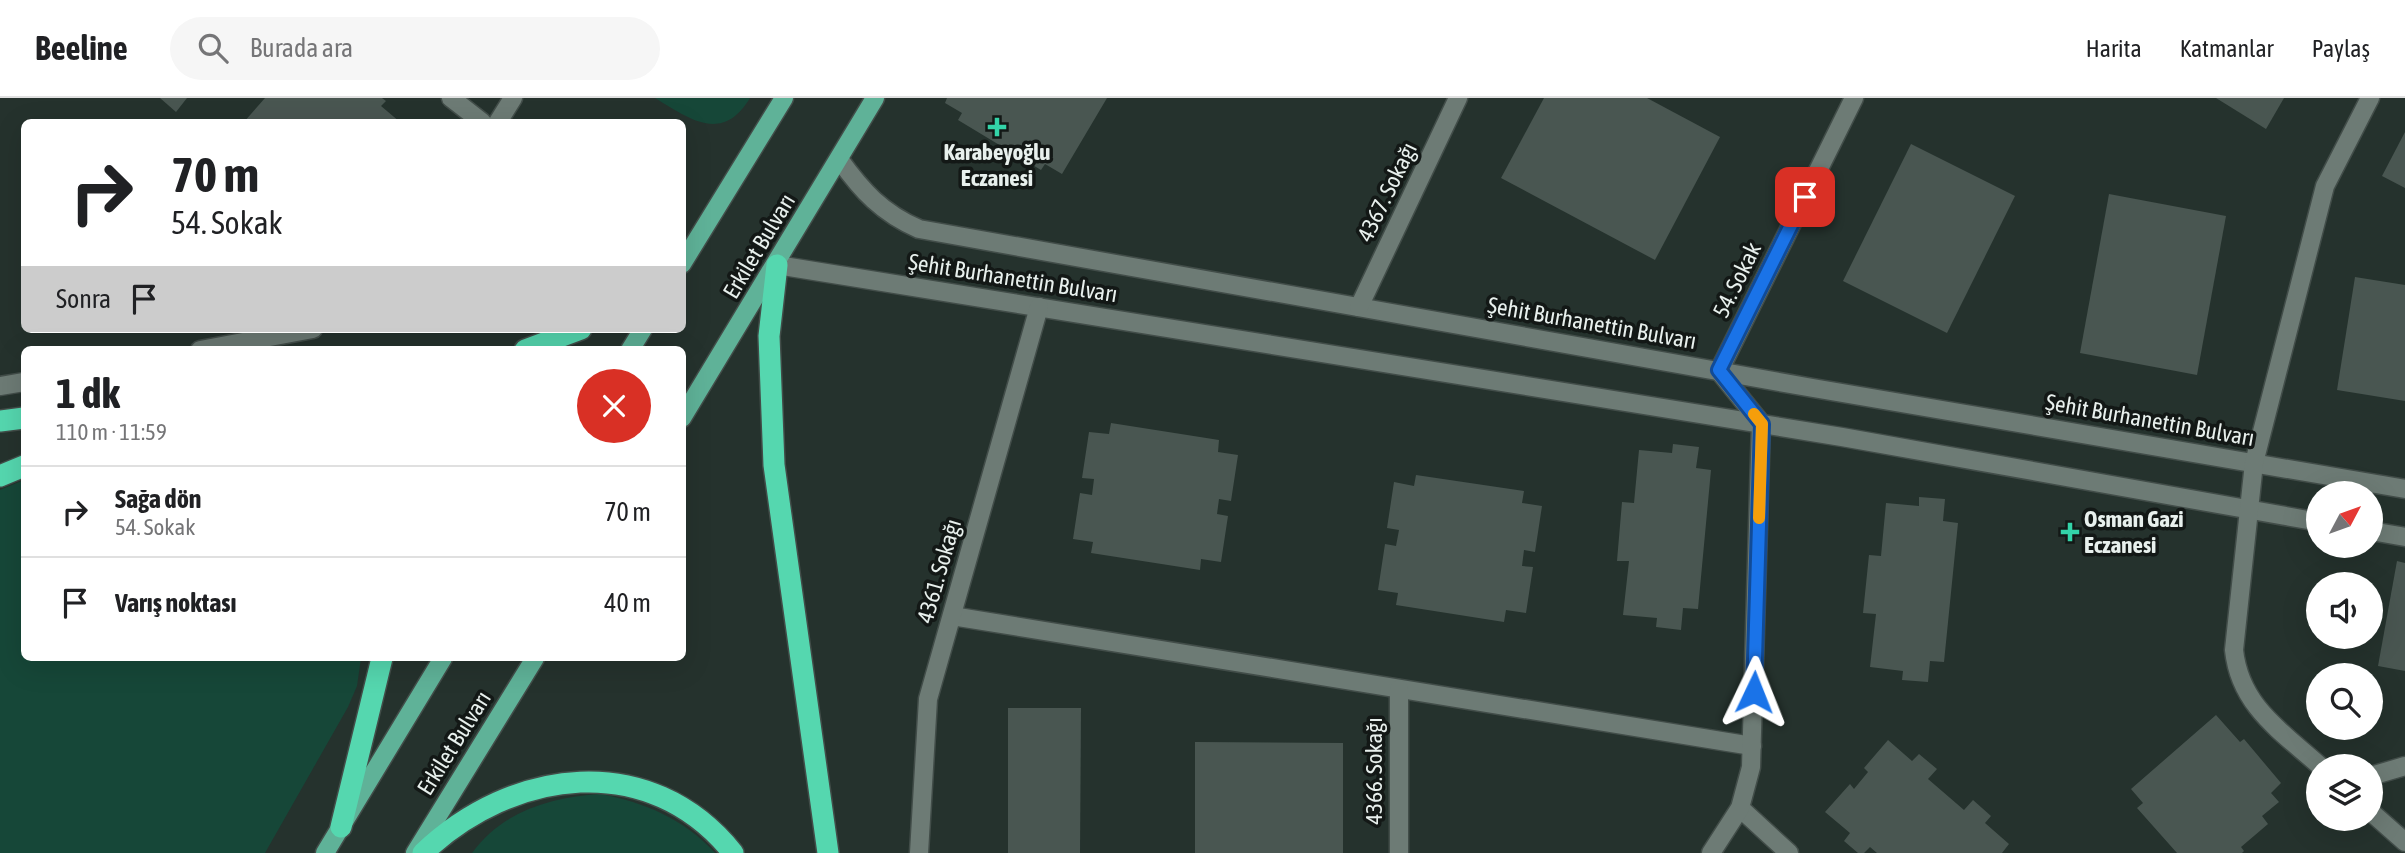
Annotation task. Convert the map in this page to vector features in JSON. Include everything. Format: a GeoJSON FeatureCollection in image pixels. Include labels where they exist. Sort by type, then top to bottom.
{"type":"FeatureCollection","features":[{"type":"Feature","properties":{"kind":"highway"},"geometry":{"type":"LineString","coordinates":[[777,265],[769,337],[774,465],[828,853]]}},
{"type":"Feature","properties":{"kind":"highway"},"geometry":{"type":"LineString","coordinates":[[536,346],[570,333]]}},
{"type":"Feature","properties":{"kind":"highway"},"geometry":{"type":"LineString","coordinates":[[0,421],[21,418]]}},
{"type":"Feature","properties":{"kind":"highway"},"geometry":{"type":"LineString","coordinates":[[0,475],[21,467]]}},
{"type":"Feature","properties":{"kind":"highway"},"geometry":{"type":"LineString","coordinates":[[341,827],[381,661]]}},
{"type":"Feature","properties":{"kind":"highway"},"geometry":{"type":"LineString","coordinates":[[423,853],[452,830],[509,798],[560,782],[584,780],[632,787],[675,804],[713,831],[733,853]]}},
{"type":"Feature","properties":{"kind":"main road"},"geometry":{"type":"LineString","coordinates":[[687,244],[784,98]]}},
{"type":"Feature","properties":{"kind":"main road","name":"Erkilet Bulvarı"},"geometry":{"type":"LineString","coordinates":[[686,412],[777,265],[875,98]]}},
{"type":"Feature","properties":{"kind":"main road"},"geometry":{"type":"LineString","coordinates":[[325,853],[441,661]]}},
{"type":"Feature","properties":{"kind":"main road","name":"Erkilet Bulvarı"},"geometry":{"type":"LineString","coordinates":[[415,853],[533,661]]}},
{"type":"Feature","properties":{"kind":"street"},"geometry":{"type":"LineString","coordinates":[[452,98],[478,119]]}},
{"type":"Feature","properties":{"kind":"street"},"geometry":{"type":"LineString","coordinates":[[500,119],[513,98]]}},
{"type":"Feature","properties":{"kind":"street","name":"4367. Sokağı"},"geometry":{"type":"LineString","coordinates":[[1359,307],[1458,98]]}},
{"type":"Feature","properties":{"kind":"street","name":"54. Sokak"},"geometry":{"type":"LineString","coordinates":[[1719,370],[1854,98]]}},
{"type":"Feature","properties":{"kind":"street"},"geometry":{"type":"LineString","coordinates":[[2306,754],[2259,712],[2244,691],[2236,671],[2234,650],[2254,463],[2325,186],[2370,98]]}},
{"type":"Feature","properties":{"kind":"street","name":"Şehit Burhanettin Bulvarı"},"geometry":{"type":"LineString","coordinates":[[839,159],[874,203],[894,218],[919,229],[2405,489]]}},
{"type":"Feature","properties":{"kind":"street","name":"Şehit Burhanettin Bulvarı"},"geometry":{"type":"LineString","coordinates":[[777,265],[1762,424],[2306,520]]}},
{"type":"Feature","properties":{"kind":"street","name":"4361. Sokağı"},"geometry":{"type":"LineString","coordinates":[[919,853],[928,699],[1039,307]]}},
{"type":"Feature","properties":{"kind":"street"},"geometry":{"type":"LineString","coordinates":[[222,346],[291,333]]}},
{"type":"Feature","properties":{"kind":"street"},"geometry":{"type":"LineString","coordinates":[[1711,853],[1740,808],[1746,789],[1752,746],[1762,424],[1719,370]]}},
{"type":"Feature","properties":{"kind":"street"},"geometry":{"type":"LineString","coordinates":[[0,386],[21,382]]}},
{"type":"Feature","properties":{"kind":"street"},"geometry":{"type":"LineString","coordinates":[[2384,533],[2405,537]]}},
{"type":"Feature","properties":{"kind":"street"},"geometry":{"type":"LineString","coordinates":[[952,616],[1752,746]]}},
{"type":"Feature","properties":{"kind":"street","name":"4366. Sokağı"},"geometry":{"type":"LineString","coordinates":[[1399,688],[1399,853]]}},
{"type":"Feature","properties":{"kind":"street"},"geometry":{"type":"LineString","coordinates":[[2383,772],[2405,766]]}},
{"type":"Feature","properties":{"kind":"street"},"geometry":{"type":"LineString","coordinates":[[1740,808],[1789,853]]}},
{"type":"Feature","properties":{"kind":"street"},"geometry":{"type":"LineString","coordinates":[[2383,823],[2405,842]]}},
{"type":"Feature","properties":{"kind":"green space"},"geometry":{"type":"Polygon","coordinates":[[[655,98],[750,98],[739,112],[717,124],[693,119],[655,98]]]}},
{"type":"Feature","properties":{"kind":"green space"},"geometry":{"type":"Polygon","coordinates":[[[21,481],[21,661],[361,661],[357,686],[348,707],[265,853],[0,853],[0,490],[21,481]]]}},
{"type":"Feature","properties":{"kind":"green space"},"geometry":{"type":"Polygon","coordinates":[[[600,794],[648,807],[662,814],[690,831],[715,853],[472,853],[498,826],[529,809],[564,799],[600,794]]]}},
{"type":"Feature","properties":{"kind":"building"},"geometry":{"type":"Polygon","coordinates":[[[160,98],[187,98],[176,112],[160,98]]]}},
{"type":"Feature","properties":{"kind":"building"},"geometry":{"type":"Polygon","coordinates":[[[265,98],[382,98],[386,101],[381,106],[396,119],[247,119],[265,98]]]}},
{"type":"Feature","properties":{"kind":"building"},"geometry":{"type":"Polygon","coordinates":[[[947,98],[1107,98],[1062,174],[1045,164],[1041,170],[958,120],[962,113],[945,103],[947,98]]]}},
{"type":"Feature","properties":{"kind":"building"},"geometry":{"type":"Polygon","coordinates":[[[1544,98],[1647,98],[1720,137],[1655,260],[1501,178],[1544,98]]]}},
{"type":"Feature","properties":{"kind":"building"},"geometry":{"type":"Polygon","coordinates":[[[2216,98],[2284,98],[2266,129],[2216,98]]]}},
{"type":"Feature","properties":{"kind":"building"},"geometry":{"type":"Polygon","coordinates":[[[2405,132],[2405,188],[2382,176],[2405,132]]]}},
{"type":"Feature","properties":{"kind":"building"},"geometry":{"type":"Polygon","coordinates":[[[1911,144],[2015,196],[1947,333],[1843,281],[1911,144]]]}},
{"type":"Feature","properties":{"kind":"building"},"geometry":{"type":"Polygon","coordinates":[[[2109,194],[2226,216],[2197,375],[2080,353],[2109,194]]]}},
{"type":"Feature","properties":{"kind":"building"},"geometry":{"type":"Polygon","coordinates":[[[2355,277],[2405,285],[2405,401],[2337,390],[2355,277]]]}},
{"type":"Feature","properties":{"kind":"building"},"geometry":{"type":"Polygon","coordinates":[[[1111,423],[1219,440],[1218,452],[1238,455],[1231,501],[1219,499],[1217,514],[1228,516],[1221,562],[1201,559],[1200,570],[1091,553],[1093,542],[1073,539],[1080,493],[1092,495],[1094,479],[1082,478],[1089,432],[1109,434],[1111,423]]]}},
{"type":"Feature","properties":{"kind":"building"},"geometry":{"type":"Polygon","coordinates":[[[1673,444],[1699,447],[1696,468],[1711,470],[1698,609],[1683,608],[1681,630],[1656,627],[1657,618],[1623,615],[1629,561],[1617,561],[1622,502],[1634,503],[1639,450],[1672,453],[1673,444]]]}},
{"type":"Feature","properties":{"kind":"building"},"geometry":{"type":"Polygon","coordinates":[[[1416,475],[1524,491],[1522,503],[1542,506],[1535,552],[1524,550],[1522,566],[1533,567],[1526,613],[1506,610],[1504,622],[1396,605],[1398,593],[1378,590],[1385,544],[1396,546],[1399,530],[1387,528],[1394,482],[1414,486],[1416,475]]]}},
{"type":"Feature","properties":{"kind":"building"},"geometry":{"type":"Polygon","coordinates":[[[1919,497],[1945,499],[1943,521],[1958,523],[1944,662],[1930,661],[1928,682],[1902,680],[1903,671],[1870,667],[1876,614],[1863,613],[1869,555],[1881,556],[1886,503],[1919,506],[1919,497]]]}},
{"type":"Feature","properties":{"kind":"building"},"geometry":{"type":"Polygon","coordinates":[[[2397,561],[2405,563],[2405,671],[2383,667],[2383,663],[2379,663],[2397,561]]]}},
{"type":"Feature","properties":{"kind":"building"},"geometry":{"type":"Polygon","coordinates":[[[1008,708],[1081,708],[1080,853],[1008,853],[1008,708]]]}},
{"type":"Feature","properties":{"kind":"building"},"geometry":{"type":"Polygon","coordinates":[[[2216,715],[2240,742],[2244,739],[2281,783],[2271,793],[2279,802],[2262,816],[2268,824],[2241,847],[2244,851],[2242,853],[2177,853],[2137,808],[2143,803],[2131,789],[2216,715]]]}},
{"type":"Feature","properties":{"kind":"building"},"geometry":{"type":"Polygon","coordinates":[[[1888,740],[1912,761],[1919,754],[1937,769],[1928,779],[1964,810],[1973,800],[1991,816],[1985,823],[2009,844],[2002,853],[1877,853],[1870,847],[1864,853],[1858,853],[1844,841],[1850,833],[1825,812],[1850,784],[1854,789],[1868,772],[1864,768],[1888,740]]]}},
{"type":"Feature","properties":{"kind":"building"},"geometry":{"type":"Polygon","coordinates":[[[1195,742],[1343,743],[1343,853],[1195,853],[1195,742]]]}},
{"type":"Feature","properties":{"kind":"slow traffic"},"geometry":{"type":"LineString","coordinates":[[1754,414],[1762,424],[1759,518]]}},
{"type":"Feature","properties":{"kind":"place","name":"Karabeyoğlu Eczanesi"},"geometry":{"type":"Point","coordinates":[997,127]}},
{"type":"Feature","properties":{"kind":"place","name":"Osman Gazi Eczanesi"},"geometry":{"type":"Point","coordinates":[2070,532]}},
{"type":"Feature","properties":{"kind":"route"},"geometry":{"type":"LineString","coordinates":[[1754,692],[1762,424],[1719,370],[1805,197]]}}]}
